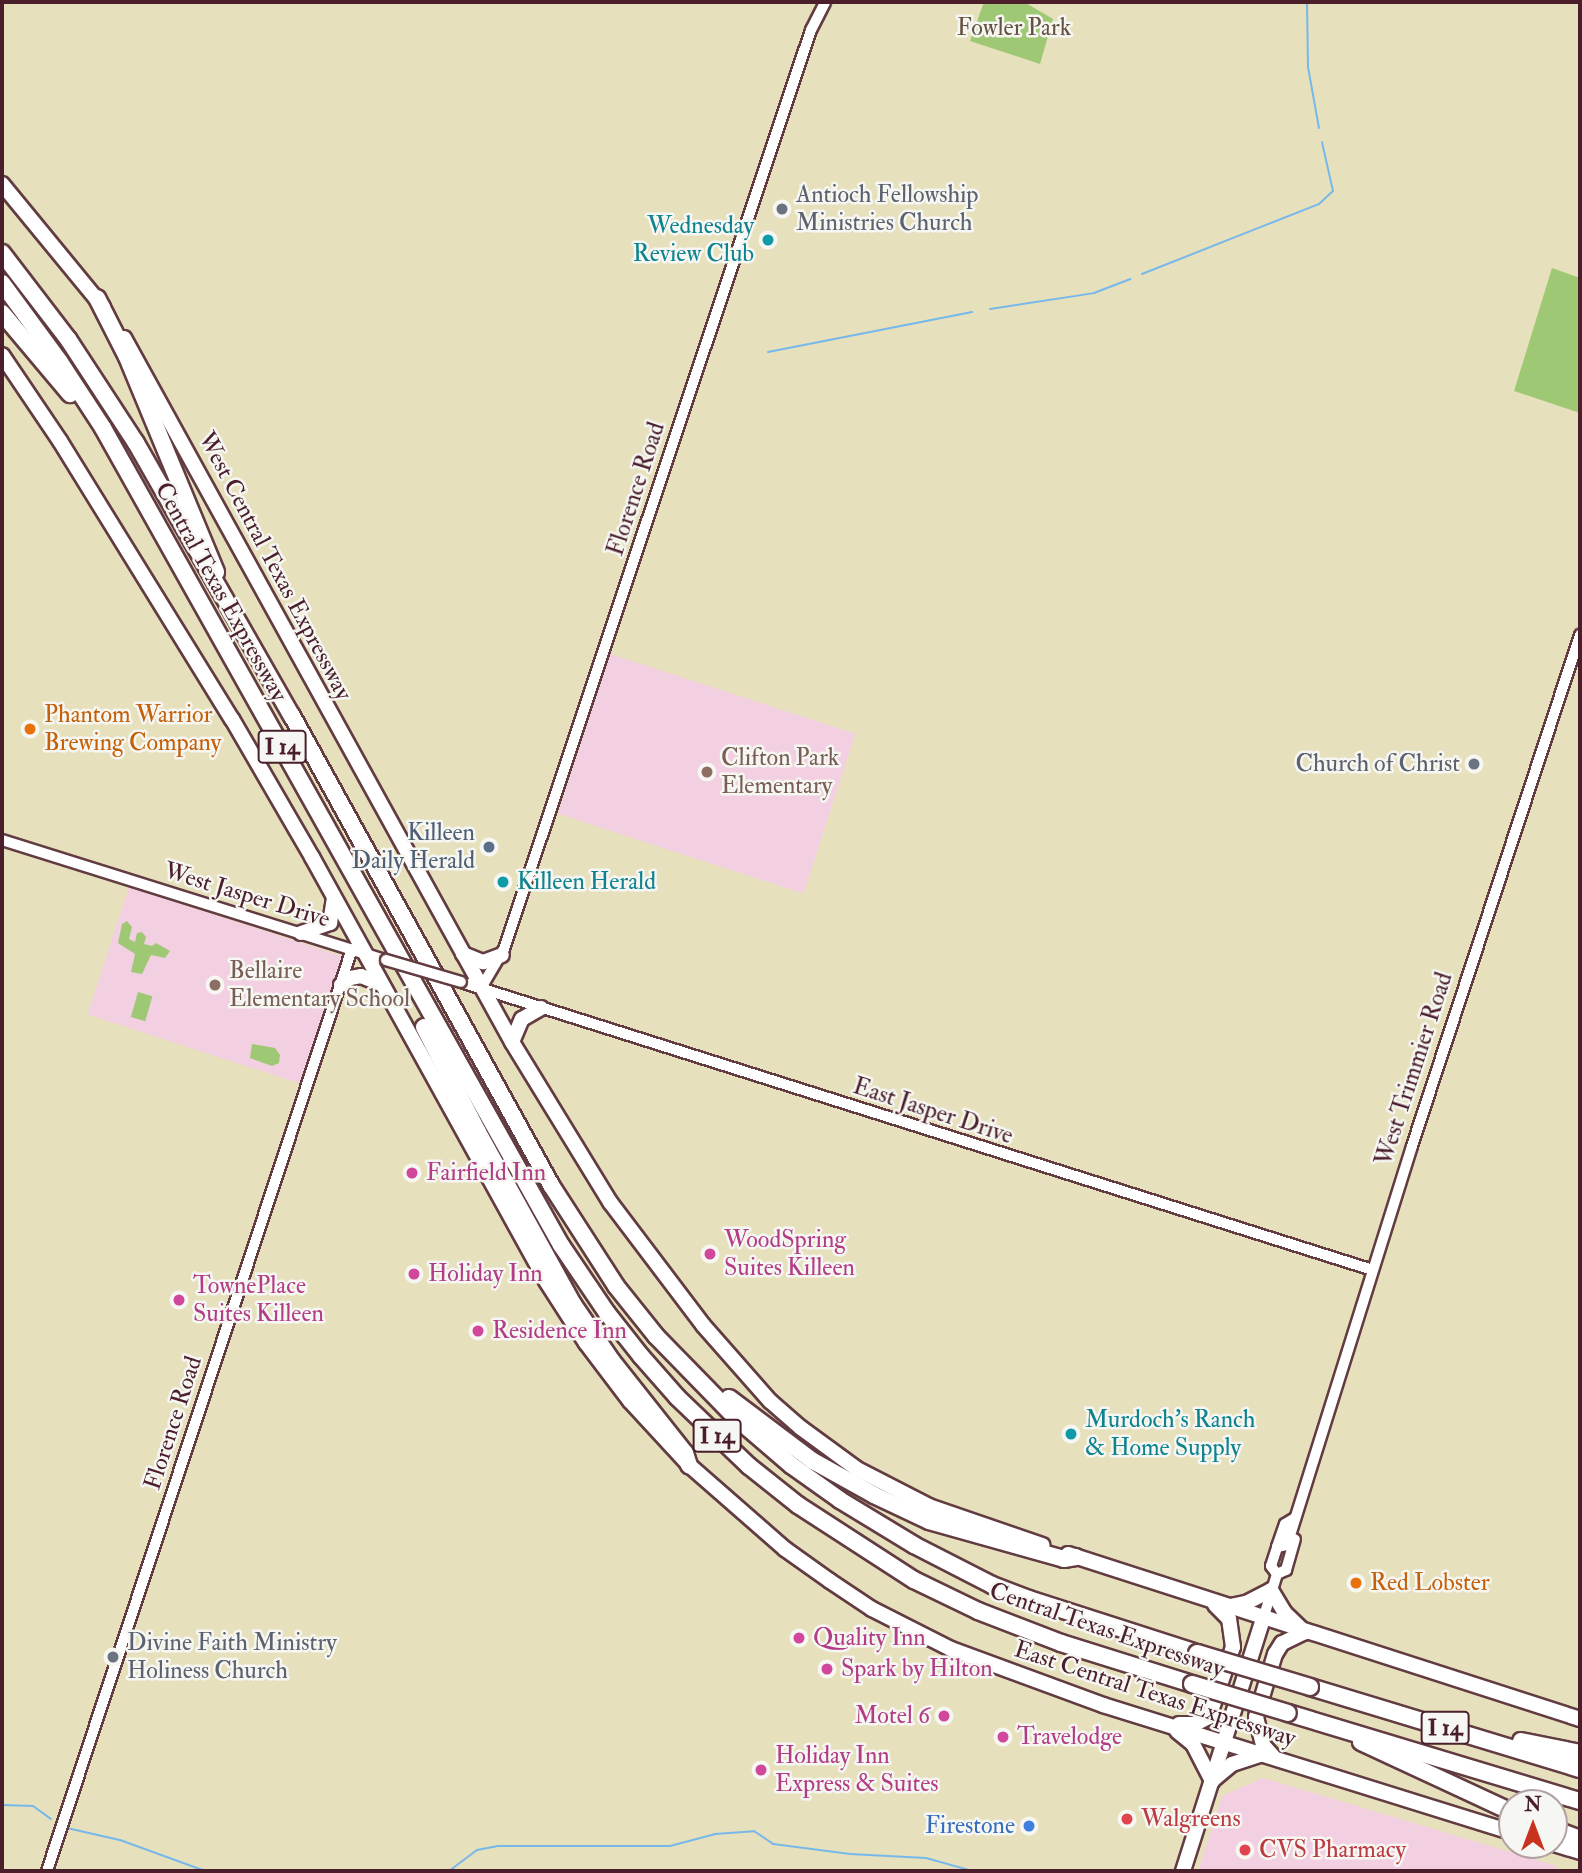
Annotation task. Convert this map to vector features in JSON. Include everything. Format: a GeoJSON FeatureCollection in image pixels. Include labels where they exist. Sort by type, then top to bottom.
{"type":"FeatureCollection","features":[{"type":"Feature","properties":{"kind":"highway","name":"Central Texas Expressway"},"geometry":{"type":"LineString","coordinates":[[2,253],[107,397],[292,716],[551,1185],[616,1286],[656,1336],[735,1417],[791,1465],[839,1500],[914,1545],[992,1585],[1029,1600],[1197,1653],[1580,1769]]}},
{"type":"Feature","properties":{"kind":"highway","name":"Central Texas Expressway"},"geometry":{"type":"LineString","coordinates":[[2,283],[60,362],[103,428],[415,989],[561,1245],[599,1301],[659,1377],[749,1465],[798,1505],[914,1580],[978,1611],[1061,1643],[1580,1801]]}},
{"type":"Feature","properties":{"kind":"highway"},"geometry":{"type":"LineString","coordinates":[[97,298],[127,357],[211,556],[229,611]]}},
{"type":"Feature","properties":{"kind":"highway"},"geometry":{"type":"LineString","coordinates":[[2,313],[83,410],[103,428]]}},
{"type":"Feature","properties":{"kind":"highway"},"geometry":{"type":"LineString","coordinates":[[415,989],[414,1006],[478,1132],[573,1304],[612,1361],[685,1452],[689,1465]]}},
{"type":"Feature","properties":{"kind":"highway"},"geometry":{"type":"LineString","coordinates":[[656,1336],[678,1348],[732,1401],[768,1429],[813,1461],[874,1495],[929,1521],[986,1539],[1064,1559],[1076,1557]]}},
{"type":"Feature","properties":{"kind":"highway"},"geometry":{"type":"LineString","coordinates":[[1321,1722],[1498,1805]]}},
{"type":"Feature","properties":{"kind":"highway"},"geometry":{"type":"LineString","coordinates":[[1456,1731],[1471,1730],[1580,1753]]}},
{"type":"Feature","properties":{"kind":"main road","name":"West Central Texas Expressway"},"geometry":{"type":"LineString","coordinates":[[2,184],[97,298],[148,377],[271,608],[481,988]]}},
{"type":"Feature","properties":{"kind":"main road"},"geometry":{"type":"LineString","coordinates":[[2,355],[60,441],[232,719],[334,898],[358,951]]}},
{"type":"Feature","properties":{"kind":"main road"},"geometry":{"type":"LineString","coordinates":[[301,933],[330,923],[334,898]]}},
{"type":"Feature","properties":{"kind":"main road","name":"East Central Texas Expressway"},"geometry":{"type":"LineString","coordinates":[[358,951],[381,984],[546,1281],[586,1343],[630,1401],[689,1465],[785,1549],[889,1618],[951,1649],[1103,1705],[1498,1828]]}},
{"type":"Feature","properties":{"kind":"main road"},"geometry":{"type":"LineString","coordinates":[[463,954],[483,961],[502,955]]}},
{"type":"Feature","properties":{"kind":"main road"},"geometry":{"type":"LineString","coordinates":[[341,985],[350,978],[361,976],[381,984]]}},
{"type":"Feature","properties":{"kind":"main road"},"geometry":{"type":"LineString","coordinates":[[481,988],[610,1202],[703,1325],[770,1401],[845,1461],[888,1487],[966,1521],[1580,1719]]}},
{"type":"Feature","properties":{"kind":"main road"},"geometry":{"type":"LineString","coordinates":[[512,1042],[522,1020],[541,1008]]}},
{"type":"Feature","properties":{"kind":"main road"},"geometry":{"type":"LineString","coordinates":[[1223,1606],[1246,1603],[1271,1590],[1285,1613],[1305,1632]]}},
{"type":"Feature","properties":{"kind":"main road"},"geometry":{"type":"LineString","coordinates":[[1167,1724],[1195,1724],[1209,1717],[1214,1710],[1233,1647],[1233,1632],[1224,1611],[1208,1601]]}},
{"type":"Feature","properties":{"kind":"main road","name":"West Trimmier Road"},"geometry":{"type":"LineString","coordinates":[[1183,1871],[1264,1619]]}},
{"type":"Feature","properties":{"kind":"main road"},"geometry":{"type":"LineString","coordinates":[[1167,1724],[1193,1744],[1212,1781],[1232,1764],[1269,1755],[1263,1745],[1256,1717],[1275,1654],[1282,1643],[1305,1632]]}},
{"type":"Feature","properties":{"kind":"street","name":"Florence Road"},"geometry":{"type":"LineString","coordinates":[[481,988],[502,955],[811,30],[825,2]]}},
{"type":"Feature","properties":{"kind":"street","name":"West Trimmier Road"},"geometry":{"type":"LineString","coordinates":[[1264,1619],[1277,1574],[1286,1570],[1298,1528],[1295,1518],[1580,635]]}},
{"type":"Feature","properties":{"kind":"street","name":"West Jasper Drive"},"geometry":{"type":"LineString","coordinates":[[2,840],[481,988]]}},
{"type":"Feature","properties":{"kind":"street","name":"Florence Road"},"geometry":{"type":"LineString","coordinates":[[47,1871],[341,985],[358,951]]}},
{"type":"Feature","properties":{"kind":"street","name":"East Jasper Drive"},"geometry":{"type":"LineString","coordinates":[[481,988],[1373,1270]]}},
{"type":"Feature","properties":{"kind":"street","name":"West Trimmier Road"},"geometry":{"type":"LineString","coordinates":[[1277,1574],[1271,1566],[1277,1547],[1285,1524],[1295,1518]]}},
{"type":"Feature","properties":{"kind":"shaded area","name":"Clifton Park Elementary"},"geometry":{"type":"Polygon","coordinates":[[[610,654],[855,734],[803,894],[558,814],[610,654]]]}},
{"type":"Feature","properties":{"kind":"shaded area","name":"Bellaire Elementary School"},"geometry":{"type":"Polygon","coordinates":[[[129,887],[343,957],[302,1084],[88,1014],[129,887]]]}},
{"type":"Feature","properties":{"kind":"shaded area"},"geometry":{"type":"Polygon","coordinates":[[[1263,1778],[1498,1848],[1498,1859],[1534,1859],[1557,1866],[1555,1871],[1198,1871],[1222,1796],[1263,1778]]]}},
{"type":"Feature","properties":{"kind":"green space","name":"Fowler Park"},"geometry":{"type":"Polygon","coordinates":[[[984,2],[1024,2],[1053,19],[1040,64],[970,41],[984,2]]]}},
{"type":"Feature","properties":{"kind":"green space"},"geometry":{"type":"Polygon","coordinates":[[[1552,268],[1580,278],[1580,413],[1514,391],[1552,268]]]}},
{"type":"Feature","properties":{"kind":"green space"},"geometry":{"type":"Polygon","coordinates":[[[127,921],[132,927],[129,939],[135,942],[137,933],[142,932],[146,937],[144,944],[152,946],[156,943],[170,951],[165,958],[151,955],[142,974],[131,972],[135,954],[118,943],[122,924],[127,921]]]}},
{"type":"Feature","properties":{"kind":"green space"},"geometry":{"type":"Polygon","coordinates":[[[138,992],[152,996],[145,1021],[131,1017],[138,992]]]}},
{"type":"Feature","properties":{"kind":"green space"},"geometry":{"type":"Polygon","coordinates":[[[252,1044],[275,1048],[280,1055],[279,1063],[272,1066],[250,1058],[252,1044]]]}},
{"type":"Feature","properties":{"kind":"waterway"},"geometry":{"type":"LineString","coordinates":[[1307,2],[1308,67],[1319,128]]}},
{"type":"Feature","properties":{"kind":"waterway"},"geometry":{"type":"LineString","coordinates":[[1142,274],[1319,204],[1333,191],[1322,142]]}},
{"type":"Feature","properties":{"kind":"waterway"},"geometry":{"type":"LineString","coordinates":[[990,309],[1094,293],[1130,279]]}},
{"type":"Feature","properties":{"kind":"waterway"},"geometry":{"type":"LineString","coordinates":[[768,352],[972,312]]}},
{"type":"Feature","properties":{"kind":"waterway"},"geometry":{"type":"LineString","coordinates":[[2,1805],[33,1806],[51,1819]]}},
{"type":"Feature","properties":{"kind":"waterway"},"geometry":{"type":"LineString","coordinates":[[67,1828],[120,1840],[205,1871]]}},
{"type":"Feature","properties":{"kind":"waterway"},"geometry":{"type":"LineString","coordinates":[[449,1871],[477,1850],[497,1846],[670,1846],[715,1834],[754,1831],[773,1844],[850,1854],[926,1858],[973,1871]]}},
{"type":"Feature","properties":{"kind":"place","name":"Antioch Fellowship Ministries Church"},"geometry":{"type":"Point","coordinates":[782,209]}},
{"type":"Feature","properties":{"kind":"place","name":"Wednesday Review Club"},"geometry":{"type":"Point","coordinates":[768,240]}},
{"type":"Feature","properties":{"kind":"place","name":"Phantom Warrior Brewing Company"},"geometry":{"type":"Point","coordinates":[30,729]}},
{"type":"Feature","properties":{"kind":"place","name":"Church of Christ"},"geometry":{"type":"Point","coordinates":[1474,764]}},
{"type":"Feature","properties":{"kind":"place","name":"Clifton Park Elementary"},"geometry":{"type":"Point","coordinates":[707,772]}},
{"type":"Feature","properties":{"kind":"place","name":"Killeen Daily Herald"},"geometry":{"type":"Point","coordinates":[489,847]}},
{"type":"Feature","properties":{"kind":"place","name":"Killeen Herald"},"geometry":{"type":"Point","coordinates":[503,882]}},
{"type":"Feature","properties":{"kind":"place","name":"Bellaire Elementary School"},"geometry":{"type":"Point","coordinates":[215,985]}},
{"type":"Feature","properties":{"kind":"place","name":"Fairfield Inn"},"geometry":{"type":"Point","coordinates":[412,1173]}},
{"type":"Feature","properties":{"kind":"place","name":"WoodSpring Suites Killeen"},"geometry":{"type":"Point","coordinates":[710,1254]}},
{"type":"Feature","properties":{"kind":"place","name":"Holiday Inn"},"geometry":{"type":"Point","coordinates":[414,1274]}},
{"type":"Feature","properties":{"kind":"place","name":"TownePlace Suites Killeen"},"geometry":{"type":"Point","coordinates":[179,1300]}},
{"type":"Feature","properties":{"kind":"place","name":"Residence Inn"},"geometry":{"type":"Point","coordinates":[478,1331]}},
{"type":"Feature","properties":{"kind":"place","name":"Murdoch's Ranch & Home Supply"},"geometry":{"type":"Point","coordinates":[1071,1434]}},
{"type":"Feature","properties":{"kind":"place","name":"Red Lobster"},"geometry":{"type":"Point","coordinates":[1356,1583]}},
{"type":"Feature","properties":{"kind":"place","name":"Quality Inn"},"geometry":{"type":"Point","coordinates":[799,1638]}},
{"type":"Feature","properties":{"kind":"place","name":"Divine Faith Ministry Holiness Church"},"geometry":{"type":"Point","coordinates":[113,1657]}},
{"type":"Feature","properties":{"kind":"place","name":"Spark by Hilton"},"geometry":{"type":"Point","coordinates":[827,1669]}},
{"type":"Feature","properties":{"kind":"place","name":"Motel 6"},"geometry":{"type":"Point","coordinates":[944,1716]}},
{"type":"Feature","properties":{"kind":"place","name":"Travelodge"},"geometry":{"type":"Point","coordinates":[1003,1737]}},
{"type":"Feature","properties":{"kind":"place","name":"Holiday Inn Express & Suites"},"geometry":{"type":"Point","coordinates":[761,1770]}},
{"type":"Feature","properties":{"kind":"place","name":"Walgreens"},"geometry":{"type":"Point","coordinates":[1127,1819]}},
{"type":"Feature","properties":{"kind":"place","name":"Firestone"},"geometry":{"type":"Point","coordinates":[1029,1826]}},
{"type":"Feature","properties":{"kind":"place","name":"CVS Pharmacy"},"geometry":{"type":"Point","coordinates":[1245,1850]}}]}
